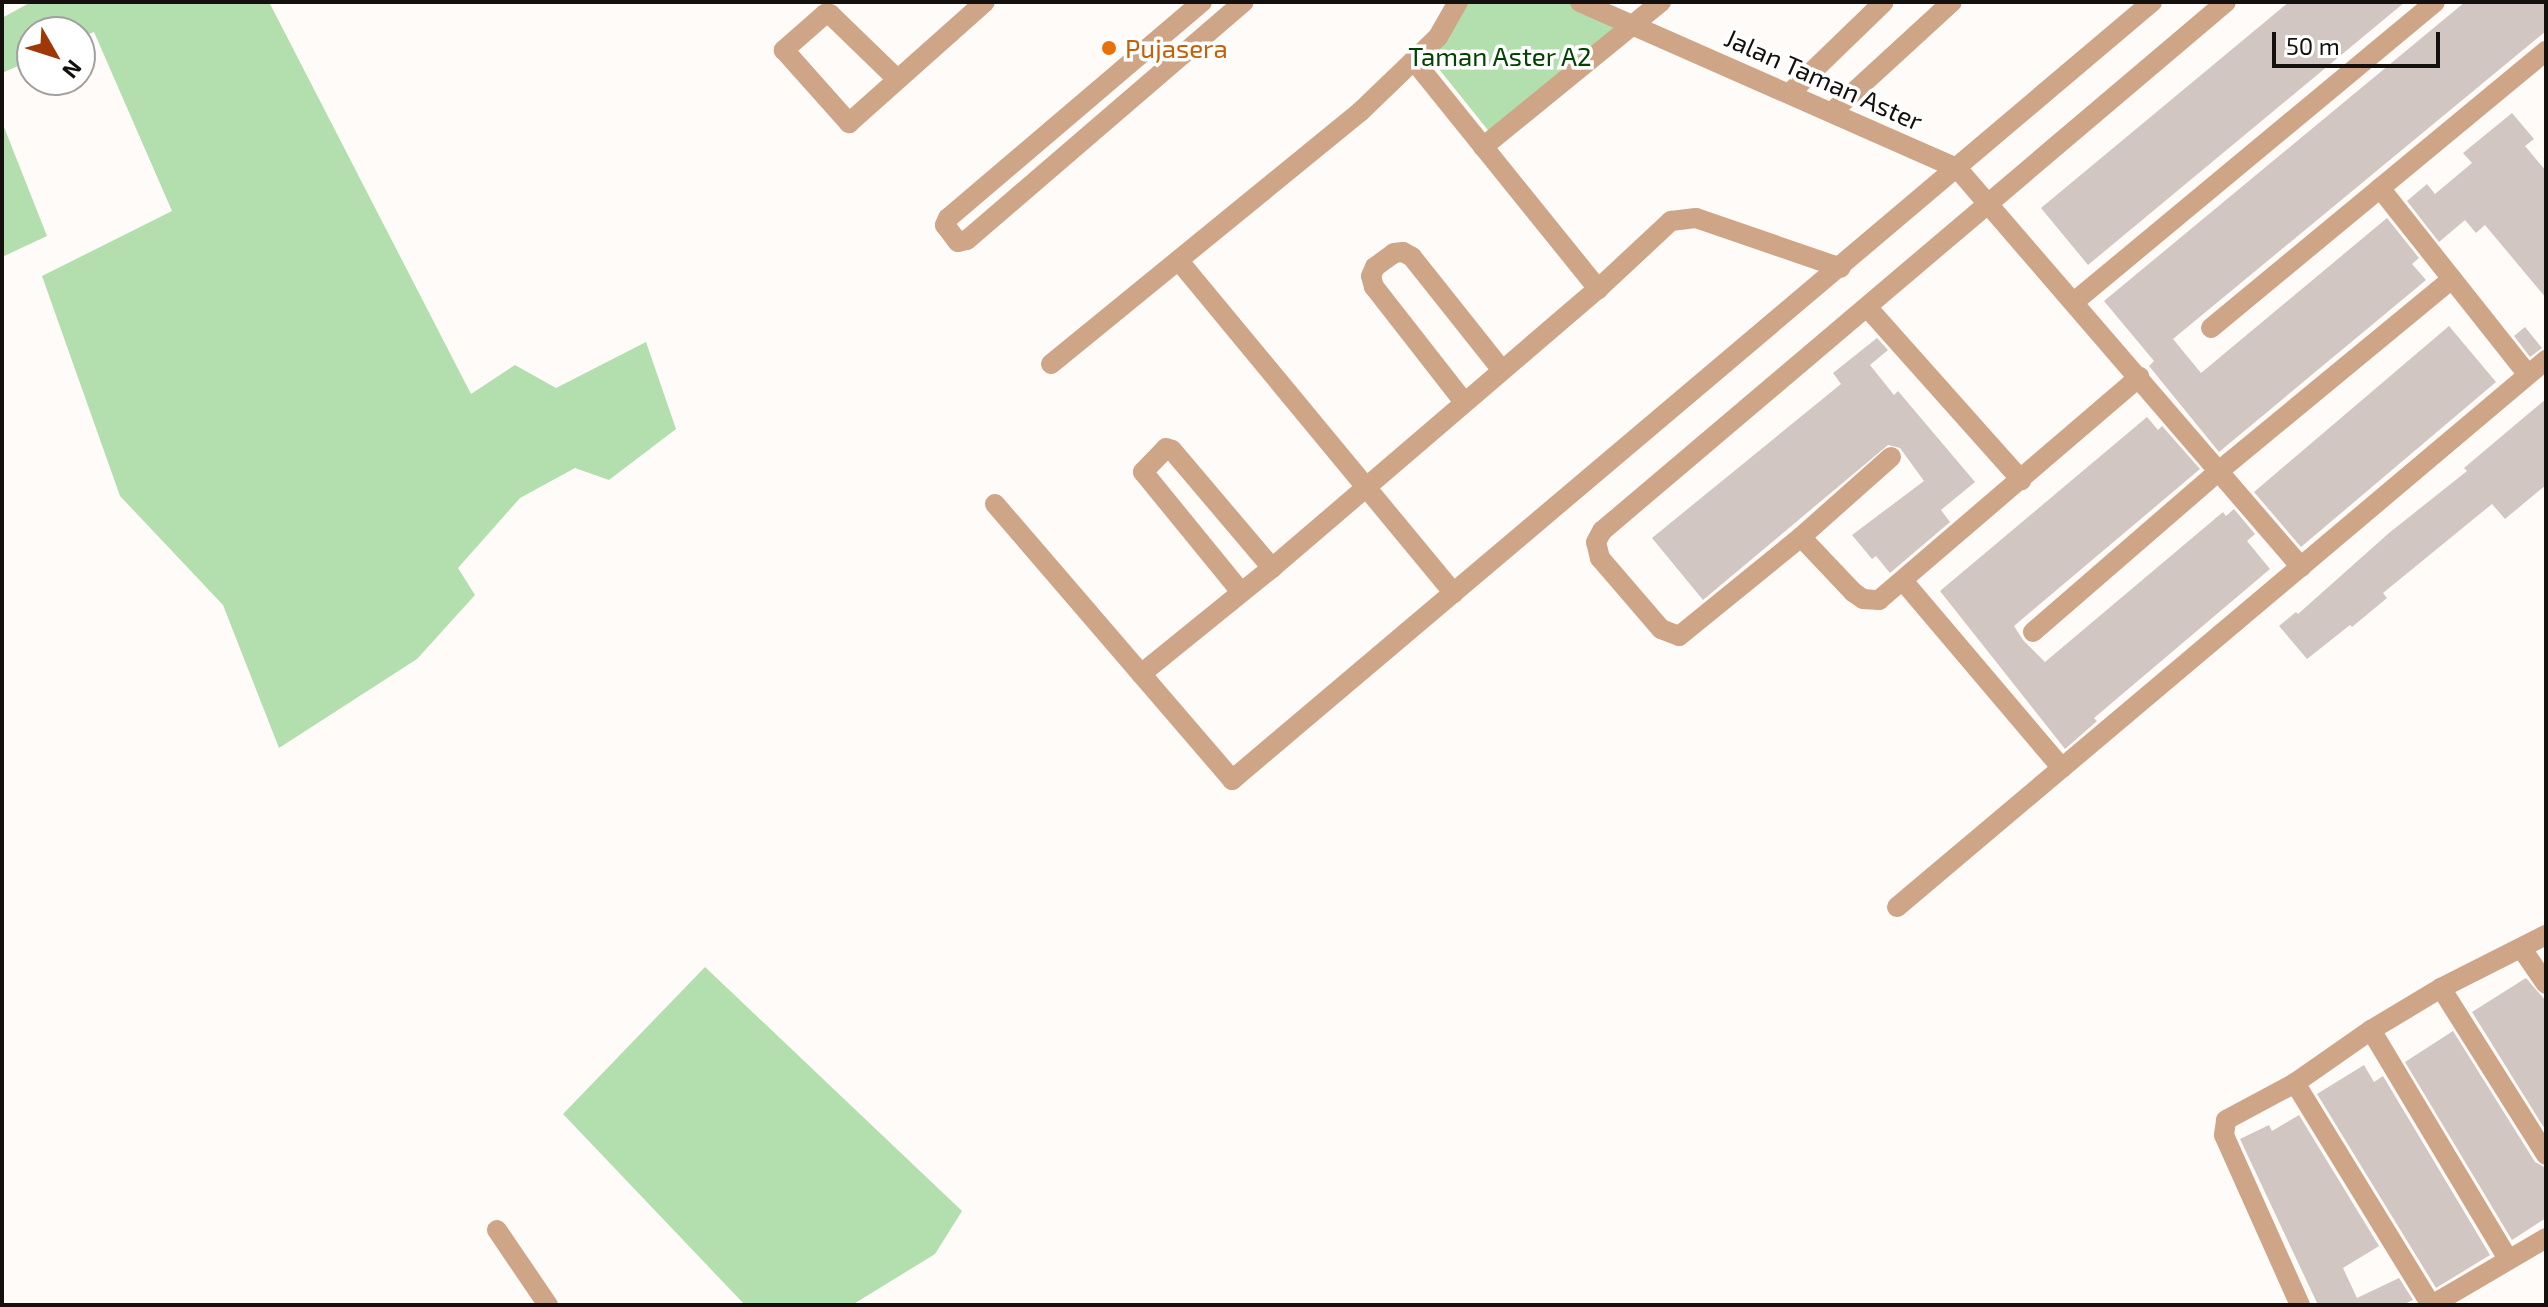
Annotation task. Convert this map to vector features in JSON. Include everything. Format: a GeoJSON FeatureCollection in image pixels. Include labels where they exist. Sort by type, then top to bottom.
{"type":"FeatureCollection","features":[{"type":"Feature","properties":{"kind":"street"},"geometry":{"type":"LineString","coordinates":[[896,78],[830,14],[805,30],[784,50],[849,123],[985,2]]}},
{"type":"Feature","properties":{"kind":"street"},"geometry":{"type":"LineString","coordinates":[[1202,2],[948,218],[945,225],[958,242],[967,240],[1244,2]]}},
{"type":"Feature","properties":{"kind":"street"},"geometry":{"type":"LineString","coordinates":[[1051,364],[1350,121],[1438,37],[1458,2]]}},
{"type":"Feature","properties":{"kind":"street","name":"Jalan Taman Aster"},"geometry":{"type":"LineString","coordinates":[[1580,2],[1791,92],[1957,168]]}},
{"type":"Feature","properties":{"kind":"street"},"geometry":{"type":"LineString","coordinates":[[1483,147],[1661,2]]}},
{"type":"Feature","properties":{"kind":"street"},"geometry":{"type":"LineString","coordinates":[[1791,92],[1884,2]]}},
{"type":"Feature","properties":{"kind":"street"},"geometry":{"type":"LineString","coordinates":[[1833,111],[1952,2]]}},
{"type":"Feature","properties":{"kind":"street"},"geometry":{"type":"LineString","coordinates":[[995,504],[1232,780],[2152,2]]}},
{"type":"Feature","properties":{"kind":"street"},"geometry":{"type":"LineString","coordinates":[[1891,457],[1801,537],[1679,636],[1661,629],[1600,558],[1596,542],[1602,531],[2226,2]]}},
{"type":"Feature","properties":{"kind":"street"},"geometry":{"type":"LineString","coordinates":[[2074,302],[2435,2]]}},
{"type":"Feature","properties":{"kind":"street"},"geometry":{"type":"LineString","coordinates":[[1415,62],[1598,289]]}},
{"type":"Feature","properties":{"kind":"street"},"geometry":{"type":"LineString","coordinates":[[2211,328],[2380,188],[2542,62]]}},
{"type":"Feature","properties":{"kind":"street"},"geometry":{"type":"LineString","coordinates":[[1957,168],[2301,567]]}},
{"type":"Feature","properties":{"kind":"street"},"geometry":{"type":"LineString","coordinates":[[2380,188],[2528,375]]}},
{"type":"Feature","properties":{"kind":"street"},"geometry":{"type":"LineString","coordinates":[[1141,674],[1272,568],[1598,289],[1671,221],[1684,217],[1841,268]]}},
{"type":"Feature","properties":{"kind":"street"},"geometry":{"type":"LineString","coordinates":[[1464,402],[1374,287],[1371,276],[1375,267],[1394,253],[1403,252],[1412,257],[1502,370]]}},
{"type":"Feature","properties":{"kind":"street"},"geometry":{"type":"LineString","coordinates":[[1179,261],[1454,593]]}},
{"type":"Feature","properties":{"kind":"street"},"geometry":{"type":"LineString","coordinates":[[2033,632],[2219,471],[2452,279]]}},
{"type":"Feature","properties":{"kind":"street"},"geometry":{"type":"LineString","coordinates":[[1867,307],[2021,480]]}},
{"type":"Feature","properties":{"kind":"street"},"geometry":{"type":"LineString","coordinates":[[1897,907],[2546,360]]}},
{"type":"Feature","properties":{"kind":"street"},"geometry":{"type":"LineString","coordinates":[[1801,537],[1863,599],[1879,600],[1904,582],[2139,377]]}},
{"type":"Feature","properties":{"kind":"street"},"geometry":{"type":"LineString","coordinates":[[1241,592],[1143,472],[1166,448],[1172,450],[1272,568]]}},
{"type":"Feature","properties":{"kind":"street"},"geometry":{"type":"LineString","coordinates":[[1904,582],[2062,768]]}},
{"type":"Feature","properties":{"kind":"street"},"geometry":{"type":"LineString","coordinates":[[2300,1305],[2223,1129],[2226,1120],[2295,1083],[2371,1030],[2441,988],[2546,935]]}},
{"type":"Feature","properties":{"kind":"street"},"geometry":{"type":"LineString","coordinates":[[2522,949],[2546,984]]}},
{"type":"Feature","properties":{"kind":"street"},"geometry":{"type":"LineString","coordinates":[[2441,988],[2546,1155]]}},
{"type":"Feature","properties":{"kind":"street"},"geometry":{"type":"LineString","coordinates":[[2371,1030],[2508,1259]]}},
{"type":"Feature","properties":{"kind":"street"},"geometry":{"type":"LineString","coordinates":[[2295,1083],[2431,1305],[2546,1238]]}},
{"type":"Feature","properties":{"kind":"street"},"geometry":{"type":"LineString","coordinates":[[497,1230],[548,1305]]}},
{"type":"Feature","properties":{"kind":"green space"},"geometry":{"type":"Polygon","coordinates":[[[31,2],[269,2],[471,394],[515,365],[556,388],[646,342],[676,429],[609,480],[575,468],[520,498],[458,568],[475,595],[417,659],[279,748],[223,605],[120,496],[42,276],[172,211],[96,37],[96,16],[16,16],[16,67],[2,73],[2,18],[31,2]]]}},
{"type":"Feature","properties":{"kind":"green space","name":"Taman Aster A2"},"geometry":{"type":"Polygon","coordinates":[[[1461,2],[1572,2],[1628,23],[1491,134],[1427,54],[1461,2]]]}},
{"type":"Feature","properties":{"kind":"green space"},"geometry":{"type":"Polygon","coordinates":[[[2,122],[47,236],[2,257],[2,122]]]}},
{"type":"Feature","properties":{"kind":"green space"},"geometry":{"type":"Polygon","coordinates":[[[705,967],[962,1211],[935,1254],[852,1305],[745,1305],[563,1114],[705,967]]]}},
{"type":"Feature","properties":{"kind":"building"},"geometry":{"type":"Polygon","coordinates":[[[2289,2],[2405,2],[2088,265],[2041,208],[2289,2]]]}},
{"type":"Feature","properties":{"kind":"building"},"geometry":{"type":"Polygon","coordinates":[[[2465,2],[2546,2],[2546,31],[2173,339],[2201,373],[2387,218],[2419,258],[2412,264],[2426,280],[2219,452],[2149,366],[2154,361],[2104,301],[2465,2]]]}},
{"type":"Feature","properties":{"kind":"building"},"geometry":{"type":"Polygon","coordinates":[[[2512,113],[2534,139],[2525,146],[2546,171],[2546,298],[2485,225],[2476,233],[2465,220],[2439,242],[2407,201],[2427,184],[2435,194],[2472,163],[2463,153],[2512,113]]]}},
{"type":"Feature","properties":{"kind":"building"},"geometry":{"type":"Polygon","coordinates":[[[2449,326],[2496,382],[2301,547],[2254,492],[2449,326]]]}},
{"type":"Feature","properties":{"kind":"building"},"geometry":{"type":"Polygon","coordinates":[[[2525,327],[2542,348],[2530,357],[2514,336],[2525,327]]]}},
{"type":"Feature","properties":{"kind":"building"},"geometry":{"type":"Polygon","coordinates":[[[1877,338],[1888,350],[1870,365],[1894,395],[1898,391],[1975,482],[1941,510],[1950,522],[1890,573],[1876,556],[1872,559],[1852,535],[1924,481],[1900,448],[1888,445],[1703,600],[1652,538],[1841,384],[1833,373],[1877,338]]]}},
{"type":"Feature","properties":{"kind":"building"},"geometry":{"type":"Polygon","coordinates":[[[2546,399],[2546,485],[2505,519],[2492,504],[2383,593],[2387,598],[2307,659],[2279,626],[2296,612],[2298,614],[2389,533],[2467,471],[2464,468],[2546,399]]]}},
{"type":"Feature","properties":{"kind":"building"},"geometry":{"type":"Polygon","coordinates":[[[2147,417],[2158,430],[2162,426],[2200,469],[2014,626],[2023,640],[2045,662],[2223,512],[2226,516],[2234,509],[2255,534],[2247,541],[2270,569],[2094,718],[2097,721],[2065,749],[1940,591],[2147,417]]]}},
{"type":"Feature","properties":{"kind":"building"},"geometry":{"type":"Polygon","coordinates":[[[2526,978],[2546,1001],[2546,1131],[2472,1012],[2526,978]]]}},
{"type":"Feature","properties":{"kind":"building"},"geometry":{"type":"Polygon","coordinates":[[[2453,1031],[2535,1162],[2546,1168],[2546,1218],[2512,1240],[2405,1062],[2453,1031]]]}},
{"type":"Feature","properties":{"kind":"building"},"geometry":{"type":"Polygon","coordinates":[[[2364,1065],[2374,1082],[2383,1076],[2490,1255],[2436,1288],[2317,1094],[2364,1065]]]}},
{"type":"Feature","properties":{"kind":"building"},"geometry":{"type":"Polygon","coordinates":[[[2299,1115],[2379,1246],[2343,1268],[2357,1298],[2399,1278],[2413,1300],[2402,1305],[2318,1305],[2240,1139],[2269,1125],[2272,1131],[2299,1115]]]}},
{"type":"Feature","properties":{"kind":"place","name":"Pujasera"},"geometry":{"type":"Point","coordinates":[1109,48]}}]}
